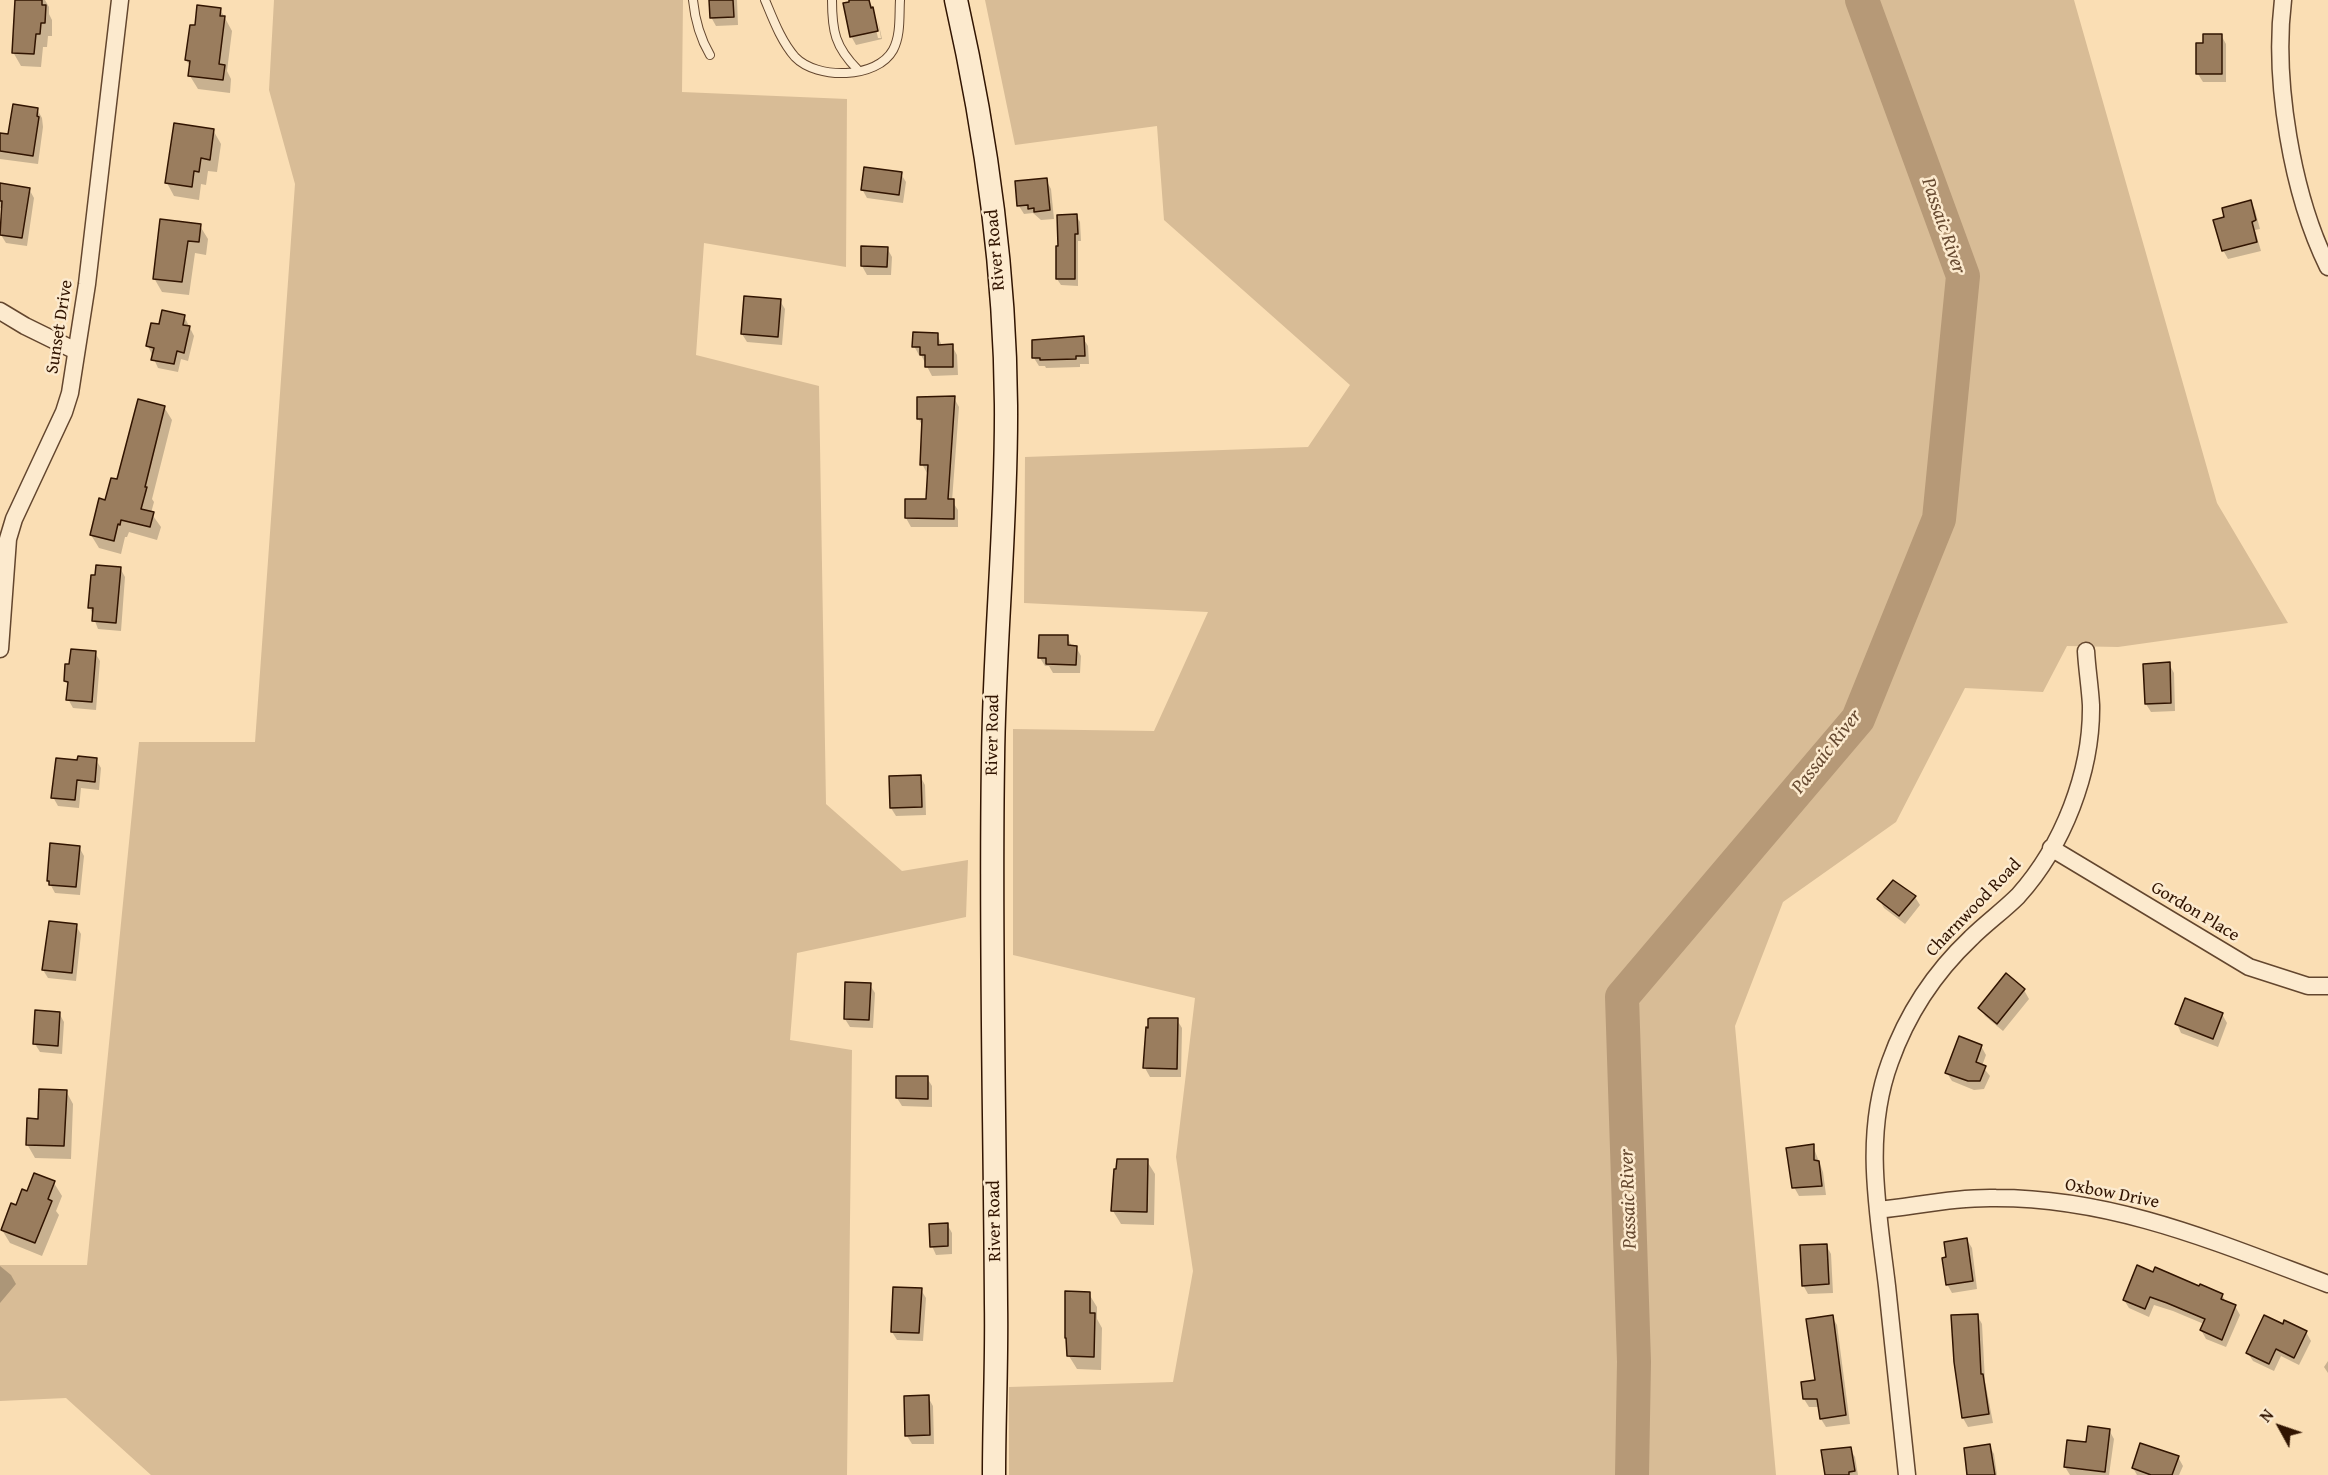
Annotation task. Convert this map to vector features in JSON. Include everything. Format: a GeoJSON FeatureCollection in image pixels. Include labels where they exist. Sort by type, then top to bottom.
{"type":"FeatureCollection","features":[{"type":"Feature","properties":{"kind":"street","name":"Sunset Drive"},"geometry":{"type":"LineString","coordinates":[[0,649],[8,539],[14,519],[64,412],[70,393],[87,284],[120,0]]}},
{"type":"Feature","properties":{"kind":"street","name":"River Road"},"geometry":{"type":"LineString","coordinates":[[956,0],[983,138],[999,271],[1005,355],[1004,489],[993,723],[991,911],[997,1308],[994,1475]]}},
{"type":"Feature","properties":{"kind":"street"},"geometry":{"type":"LineString","coordinates":[[2283,0],[2282,73],[2289,139],[2318,247],[2328,267]]}},
{"type":"Feature","properties":{"kind":"street"},"geometry":{"type":"LineString","coordinates":[[0,311],[76,351]]}},
{"type":"Feature","properties":{"kind":"street","name":"Charnwood Road"},"geometry":{"type":"LineString","coordinates":[[1907,1475],[1874,1167],[1876,1125],[1886,1074],[1900,1035],[1914,1008],[1951,958],[2019,894],[2051,848],[2067,816],[2085,758],[2091,705],[2086,651]]}},
{"type":"Feature","properties":{"kind":"street","name":"Gordon Place"},"geometry":{"type":"LineString","coordinates":[[2051,848],[2249,967],[2308,986],[2328,986]]}},
{"type":"Feature","properties":{"kind":"street","name":"Oxbow Drive"},"geometry":{"type":"LineString","coordinates":[[1878,1210],[1993,1197],[2032,1199],[2094,1207],[2148,1219],[2328,1284]]}},
{"type":"Feature","properties":{"kind":"lane"},"geometry":{"type":"LineString","coordinates":[[693,0],[695,18],[710,55]]}},
{"type":"Feature","properties":{"kind":"lane"},"geometry":{"type":"LineString","coordinates":[[765,0],[785,43],[796,58],[812,69],[827,73],[858,70],[884,61],[893,51],[898,34],[900,0]]}},
{"type":"Feature","properties":{"kind":"lane"},"geometry":{"type":"LineString","coordinates":[[832,0],[832,24],[837,42],[846,58],[858,70]]}},
{"type":"Feature","properties":{"kind":"shaded area"},"geometry":{"type":"Polygon","coordinates":[[[274,0],[683,0],[682,92],[847,99],[846,267],[704,243],[696,355],[819,386],[826,804],[902,871],[968,860],[966,917],[797,953],[790,1040],[852,1050],[847,1475],[151,1475],[66,1398],[0,1401],[0,1265],[87,1265],[139,742],[255,742],[295,184],[269,90],[274,0]]]}},
{"type":"Feature","properties":{"kind":"shaded area"},"geometry":{"type":"Polygon","coordinates":[[[985,0],[2074,0],[2217,503],[2288,623],[2118,647],[2067,646],[2043,692],[1965,688],[1896,822],[1783,902],[1735,1026],[1776,1475],[1009,1475],[1009,1387],[1173,1382],[1193,1271],[1176,1157],[1195,998],[1013,955],[1013,729],[1154,731],[1208,612],[1024,603],[1025,457],[1308,447],[1350,385],[1164,220],[1157,126],[1015,145],[985,0]]]}},
{"type":"Feature","properties":{"kind":"building"},"geometry":{"type":"Polygon","coordinates":[[[15,0],[42,0],[42,5],[46,5],[45,23],[41,23],[40,34],[36,34],[34,54],[12,53],[15,0]]]}},
{"type":"Feature","properties":{"kind":"building"},"geometry":{"type":"Polygon","coordinates":[[[709,0],[733,0],[734,17],[710,18],[709,0]]]}},
{"type":"Feature","properties":{"kind":"building"},"geometry":{"type":"Polygon","coordinates":[[[849,0],[869,0],[871,8],[873,7],[878,31],[850,37],[843,3],[849,0]]]}},
{"type":"Feature","properties":{"kind":"building"},"geometry":{"type":"Polygon","coordinates":[[[197,5],[221,8],[220,16],[225,16],[219,64],[225,65],[223,80],[188,76],[190,61],[185,60],[190,25],[195,25],[197,5]]]}},
{"type":"Feature","properties":{"kind":"building"},"geometry":{"type":"Polygon","coordinates":[[[2203,34],[2222,34],[2222,74],[2196,74],[2196,43],[2203,43],[2203,34]]]}},
{"type":"Feature","properties":{"kind":"building"},"geometry":{"type":"Polygon","coordinates":[[[13,104],[38,108],[37,116],[39,117],[33,156],[0,151],[0,133],[8,134],[13,104]]]}},
{"type":"Feature","properties":{"kind":"building"},"geometry":{"type":"Polygon","coordinates":[[[174,123],[214,129],[210,160],[201,158],[199,172],[194,171],[192,187],[165,183],[174,123]]]}},
{"type":"Feature","properties":{"kind":"building"},"geometry":{"type":"Polygon","coordinates":[[[864,167],[902,172],[899,195],[861,190],[864,167]]]}},
{"type":"Feature","properties":{"kind":"building"},"geometry":{"type":"Polygon","coordinates":[[[1047,178],[1050,210],[1034,212],[1034,208],[1028,209],[1028,205],[1017,206],[1015,181],[1047,178]]]}},
{"type":"Feature","properties":{"kind":"building"},"geometry":{"type":"Polygon","coordinates":[[[0,183],[30,188],[22,238],[0,235],[2,201],[0,201],[0,183]]]}},
{"type":"Feature","properties":{"kind":"building"},"geometry":{"type":"Polygon","coordinates":[[[2251,200],[2256,220],[2252,222],[2257,242],[2222,251],[2213,220],[2224,217],[2222,208],[2251,200]]]}},
{"type":"Feature","properties":{"kind":"building"},"geometry":{"type":"Polygon","coordinates":[[[1077,214],[1075,279],[1056,279],[1057,215],[1077,214]]]}},
{"type":"Feature","properties":{"kind":"building"},"geometry":{"type":"Polygon","coordinates":[[[160,219],[201,224],[199,242],[188,241],[182,282],[153,279],[160,219]]]}},
{"type":"Feature","properties":{"kind":"building"},"geometry":{"type":"Polygon","coordinates":[[[861,246],[888,247],[887,267],[861,266],[861,246]]]}},
{"type":"Feature","properties":{"kind":"building"},"geometry":{"type":"Polygon","coordinates":[[[744,296],[781,299],[778,337],[741,334],[744,296]]]}},
{"type":"Feature","properties":{"kind":"building"},"geometry":{"type":"Polygon","coordinates":[[[162,310],[185,315],[183,325],[190,326],[184,353],[177,351],[174,364],[151,360],[154,348],[146,346],[151,323],[159,324],[162,310]]]}},
{"type":"Feature","properties":{"kind":"building"},"geometry":{"type":"Polygon","coordinates":[[[913,332],[938,333],[938,345],[953,344],[953,367],[925,367],[925,355],[920,355],[920,347],[912,347],[913,332]]]}},
{"type":"Feature","properties":{"kind":"building"},"geometry":{"type":"Polygon","coordinates":[[[1084,336],[1085,356],[1076,356],[1076,359],[1040,360],[1040,358],[1032,358],[1032,340],[1084,336]]]}},
{"type":"Feature","properties":{"kind":"building"},"geometry":{"type":"Polygon","coordinates":[[[955,396],[948,499],[954,499],[954,519],[905,518],[905,499],[926,499],[928,465],[920,465],[922,419],[917,419],[917,397],[955,396]]]}},
{"type":"Feature","properties":{"kind":"building"},"geometry":{"type":"Polygon","coordinates":[[[138,399],[165,406],[141,509],[154,512],[150,527],[121,520],[114,541],[90,535],[99,498],[105,500],[111,478],[117,479],[138,399]]]}},
{"type":"Feature","properties":{"kind":"building"},"geometry":{"type":"Polygon","coordinates":[[[96,565],[121,567],[116,623],[92,621],[93,608],[88,608],[91,575],[95,575],[96,565]]]}},
{"type":"Feature","properties":{"kind":"building"},"geometry":{"type":"Polygon","coordinates":[[[1039,635],[1068,635],[1068,645],[1077,646],[1076,665],[1046,664],[1046,658],[1038,658],[1039,635]]]}},
{"type":"Feature","properties":{"kind":"building"},"geometry":{"type":"Polygon","coordinates":[[[71,649],[96,651],[92,702],[66,700],[68,682],[64,681],[65,664],[69,664],[71,649]]]}},
{"type":"Feature","properties":{"kind":"building"},"geometry":{"type":"Polygon","coordinates":[[[2170,662],[2171,703],[2145,704],[2143,664],[2170,662]]]}},
{"type":"Feature","properties":{"kind":"building"},"geometry":{"type":"Polygon","coordinates":[[[78,756],[97,758],[95,782],[77,780],[75,800],[51,798],[56,758],[77,760],[78,756]]]}},
{"type":"Feature","properties":{"kind":"building"},"geometry":{"type":"Polygon","coordinates":[[[921,775],[922,807],[890,808],[889,776],[921,775]]]}},
{"type":"Feature","properties":{"kind":"building"},"geometry":{"type":"Polygon","coordinates":[[[50,843],[80,846],[76,887],[49,885],[47,881],[50,843]]]}},
{"type":"Feature","properties":{"kind":"building"},"geometry":{"type":"Polygon","coordinates":[[[1893,880],[1916,896],[1899,916],[1877,899],[1893,880]]]}},
{"type":"Feature","properties":{"kind":"building"},"geometry":{"type":"Polygon","coordinates":[[[49,921],[77,924],[72,973],[42,970],[49,921]]]}},
{"type":"Feature","properties":{"kind":"building"},"geometry":{"type":"Polygon","coordinates":[[[2006,973],[2025,989],[1997,1024],[1978,1008],[2006,973]]]}},
{"type":"Feature","properties":{"kind":"building"},"geometry":{"type":"Polygon","coordinates":[[[845,982],[871,983],[869,1020],[844,1019],[845,982]]]}},
{"type":"Feature","properties":{"kind":"building"},"geometry":{"type":"Polygon","coordinates":[[[2185,998],[2223,1013],[2213,1039],[2175,1024],[2185,998]]]}},
{"type":"Feature","properties":{"kind":"building"},"geometry":{"type":"Polygon","coordinates":[[[35,1010],[60,1012],[58,1046],[33,1044],[35,1010]]]}},
{"type":"Feature","properties":{"kind":"building"},"geometry":{"type":"Polygon","coordinates":[[[1150,1018],[1178,1018],[1177,1069],[1143,1068],[1146,1027],[1148,1028],[1150,1018]]]}},
{"type":"Feature","properties":{"kind":"building"},"geometry":{"type":"Polygon","coordinates":[[[1959,1036],[1982,1045],[1976,1062],[1986,1066],[1980,1081],[1968,1081],[1945,1073],[1959,1036]]]}},
{"type":"Feature","properties":{"kind":"building"},"geometry":{"type":"Polygon","coordinates":[[[896,1076],[928,1076],[928,1099],[896,1098],[896,1076]]]}},
{"type":"Feature","properties":{"kind":"building"},"geometry":{"type":"Polygon","coordinates":[[[39,1089],[67,1090],[64,1146],[26,1145],[27,1118],[38,1119],[39,1089]]]}},
{"type":"Feature","properties":{"kind":"building"},"geometry":{"type":"Polygon","coordinates":[[[1814,1144],[1814,1160],[1819,1161],[1822,1186],[1792,1188],[1786,1148],[1814,1144]]]}},
{"type":"Feature","properties":{"kind":"building"},"geometry":{"type":"Polygon","coordinates":[[[1117,1159],[1148,1159],[1147,1212],[1111,1211],[1114,1169],[1116,1169],[1117,1159]]]}},
{"type":"Feature","properties":{"kind":"building"},"geometry":{"type":"Polygon","coordinates":[[[34,1173],[55,1181],[48,1199],[52,1201],[35,1243],[1,1230],[11,1203],[16,1205],[22,1189],[27,1191],[34,1173]]]}},
{"type":"Feature","properties":{"kind":"building"},"geometry":{"type":"Polygon","coordinates":[[[948,1223],[948,1246],[930,1247],[929,1224],[948,1223]]]}},
{"type":"Feature","properties":{"kind":"building"},"geometry":{"type":"Polygon","coordinates":[[[1967,1238],[1973,1281],[1946,1285],[1942,1258],[1946,1257],[1944,1242],[1967,1238]]]}},
{"type":"Feature","properties":{"kind":"building"},"geometry":{"type":"Polygon","coordinates":[[[1827,1244],[1829,1284],[1802,1286],[1800,1245],[1827,1244]]]}},
{"type":"Feature","properties":{"kind":"building"},"geometry":{"type":"Polygon","coordinates":[[[2137,1265],[2153,1272],[2155,1267],[2199,1286],[2200,1284],[2223,1294],[2221,1299],[2236,1305],[2222,1340],[2200,1330],[2205,1319],[2167,1303],[2150,1297],[2145,1309],[2123,1300],[2137,1265]]]}},
{"type":"Feature","properties":{"kind":"building"},"geometry":{"type":"Polygon","coordinates":[[[893,1287],[922,1288],[919,1333],[891,1332],[893,1287]]]}},
{"type":"Feature","properties":{"kind":"building"},"geometry":{"type":"Polygon","coordinates":[[[1065,1291],[1090,1292],[1090,1313],[1095,1313],[1094,1357],[1067,1356],[1065,1291]]]}},
{"type":"Feature","properties":{"kind":"building"},"geometry":{"type":"Polygon","coordinates":[[[1978,1314],[1981,1374],[1983,1374],[1989,1414],[1962,1418],[1954,1362],[1951,1315],[1978,1314]]]}},
{"type":"Feature","properties":{"kind":"building"},"geometry":{"type":"Polygon","coordinates":[[[1833,1315],[1846,1415],[1820,1419],[1817,1399],[1803,1399],[1801,1382],[1815,1380],[1806,1319],[1833,1315]]]}},
{"type":"Feature","properties":{"kind":"building"},"geometry":{"type":"Polygon","coordinates":[[[2264,1315],[2283,1324],[2284,1320],[2307,1331],[2294,1358],[2276,1349],[2269,1364],[2246,1353],[2264,1315]]]}},
{"type":"Feature","properties":{"kind":"building"},"geometry":{"type":"Polygon","coordinates":[[[929,1395],[930,1435],[905,1436],[904,1396],[929,1395]]]}},
{"type":"Feature","properties":{"kind":"building"},"geometry":{"type":"Polygon","coordinates":[[[2088,1426],[2110,1429],[2105,1472],[2064,1467],[2067,1440],[2086,1442],[2088,1426]]]}},
{"type":"Feature","properties":{"kind":"building"},"geometry":{"type":"Polygon","coordinates":[[[2140,1443],[2179,1456],[2172,1475],[2151,1475],[2132,1468],[2140,1443]]]}},
{"type":"Feature","properties":{"kind":"building"},"geometry":{"type":"Polygon","coordinates":[[[1990,1444],[1995,1475],[1967,1475],[1964,1448],[1990,1444]]]}},
{"type":"Feature","properties":{"kind":"building"},"geometry":{"type":"Polygon","coordinates":[[[1851,1447],[1855,1471],[1849,1472],[1849,1475],[1825,1475],[1821,1450],[1851,1447]]]}},
{"type":"Feature","properties":{"kind":"waterway","name":"Passaic River"},"geometry":{"type":"LineString","coordinates":[[1632,1475],[1634,1362],[1622,997],[1858,719],[1939,519],[1963,276],[1862,0]]}}]}
